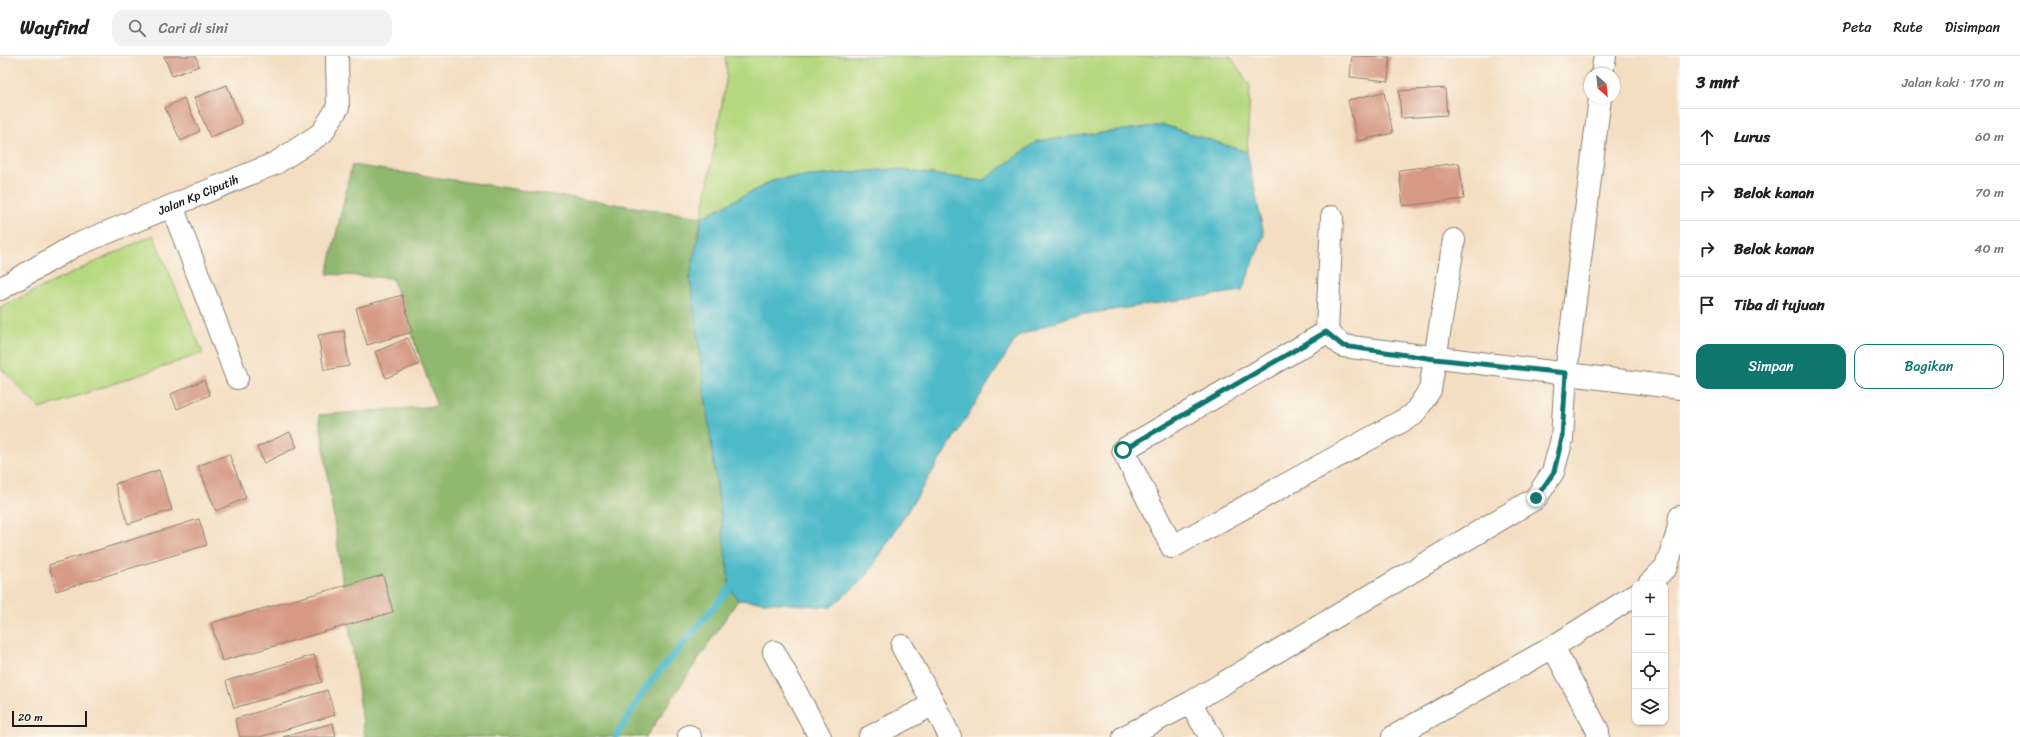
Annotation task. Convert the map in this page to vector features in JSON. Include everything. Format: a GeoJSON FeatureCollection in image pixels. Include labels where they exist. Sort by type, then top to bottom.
{"type":"FeatureCollection","features":[{"type":"Feature","properties":{"kind":"street","name":"Jalan Kp Ciputih"},"geometry":{"type":"LineString","coordinates":[[0,289],[74,246],[276,164],[322,134],[338,107],[337,56]]}},
{"type":"Feature","properties":{"kind":"street"},"geometry":{"type":"LineString","coordinates":[[1603,68],[1605,56]]}},
{"type":"Feature","properties":{"kind":"street"},"geometry":{"type":"LineString","coordinates":[[1124,737],[1190,703],[1536,498],[1554,472],[1562,438],[1566,373],[1599,104]]}},
{"type":"Feature","properties":{"kind":"street"},"geometry":{"type":"LineString","coordinates":[[172,206],[237,378]]}},
{"type":"Feature","properties":{"kind":"street"},"geometry":{"type":"LineString","coordinates":[[1326,332],[1332,217]]}},
{"type":"Feature","properties":{"kind":"street"},"geometry":{"type":"LineString","coordinates":[[1326,332],[1123,450],[1172,548],[1413,415],[1430,390],[1454,240]]}},
{"type":"Feature","properties":{"kind":"street"},"geometry":{"type":"LineString","coordinates":[[1326,332],[1343,346],[1435,359],[1566,373],[1680,388]]}},
{"type":"Feature","properties":{"kind":"street"},"geometry":{"type":"LineString","coordinates":[[1652,581],[1666,567],[1678,535],[1680,517]]}},
{"type":"Feature","properties":{"kind":"street"},"geometry":{"type":"LineString","coordinates":[[1394,737],[1553,647],[1632,597]]}},
{"type":"Feature","properties":{"kind":"street"},"geometry":{"type":"LineString","coordinates":[[902,646],[934,704],[950,737]]}},
{"type":"Feature","properties":{"kind":"street"},"geometry":{"type":"LineString","coordinates":[[1553,647],[1598,732],[1598,737]]}},
{"type":"Feature","properties":{"kind":"street"},"geometry":{"type":"LineString","coordinates":[[774,652],[820,737]]}},
{"type":"Feature","properties":{"kind":"street"},"geometry":{"type":"LineString","coordinates":[[1190,703],[1211,737]]}},
{"type":"Feature","properties":{"kind":"street"},"geometry":{"type":"LineString","coordinates":[[870,737],[934,704]]}},
{"type":"Feature","properties":{"kind":"green space"},"geometry":{"type":"Polygon","coordinates":[[[725,56],[1230,56],[1250,86],[1247,152],[1164,125],[1037,141],[983,181],[893,169],[776,179],[702,217],[727,75],[725,56]]]}},
{"type":"Feature","properties":{"kind":"green space"},"geometry":{"type":"Polygon","coordinates":[[[352,165],[702,217],[690,277],[730,588],[738,600],[646,737],[365,737],[319,415],[437,406],[392,278],[327,274],[352,165]]]}},
{"type":"Feature","properties":{"kind":"green space"},"geometry":{"type":"Polygon","coordinates":[[[153,235],[203,353],[40,409],[0,367],[0,307],[153,235]]]}},
{"type":"Feature","properties":{"kind":"water"},"geometry":{"type":"Polygon","coordinates":[[[1164,125],[1247,152],[1264,235],[1242,291],[1071,316],[1018,336],[866,577],[831,607],[738,600],[730,588],[690,277],[702,217],[776,179],[893,169],[983,181],[1037,141],[1164,125]]]}},
{"type":"Feature","properties":{"kind":"building"},"geometry":{"type":"Polygon","coordinates":[[[164,56],[196,56],[199,66],[172,76],[164,56]]]}},
{"type":"Feature","properties":{"kind":"building"},"geometry":{"type":"Polygon","coordinates":[[[1352,56],[1390,57],[1388,81],[1350,77],[1352,56]]]}},
{"type":"Feature","properties":{"kind":"building"},"geometry":{"type":"Polygon","coordinates":[[[227,85],[242,124],[210,137],[194,98],[227,85]]]}},
{"type":"Feature","properties":{"kind":"building"},"geometry":{"type":"Polygon","coordinates":[[[1445,88],[1447,115],[1401,118],[1399,91],[1445,88]]]}},
{"type":"Feature","properties":{"kind":"building"},"geometry":{"type":"Polygon","coordinates":[[[1384,92],[1393,133],[1358,141],[1348,100],[1384,92]]]}},
{"type":"Feature","properties":{"kind":"building"},"geometry":{"type":"Polygon","coordinates":[[[184,98],[200,131],[181,141],[165,108],[184,98]]]}},
{"type":"Feature","properties":{"kind":"building"},"geometry":{"type":"Polygon","coordinates":[[[1459,163],[1464,199],[1403,206],[1399,170],[1459,163]]]}},
{"type":"Feature","properties":{"kind":"building"},"geometry":{"type":"Polygon","coordinates":[[[402,295],[412,332],[367,345],[356,308],[402,295]]]}},
{"type":"Feature","properties":{"kind":"building"},"geometry":{"type":"Polygon","coordinates":[[[344,331],[349,366],[324,370],[318,335],[344,331]]]}},
{"type":"Feature","properties":{"kind":"building"},"geometry":{"type":"Polygon","coordinates":[[[408,338],[419,364],[386,378],[375,352],[408,338]]]}},
{"type":"Feature","properties":{"kind":"building"},"geometry":{"type":"Polygon","coordinates":[[[204,380],[210,395],[177,409],[171,394],[204,380]]]}},
{"type":"Feature","properties":{"kind":"building"},"geometry":{"type":"Polygon","coordinates":[[[290,432],[297,447],[264,463],[257,447],[290,432]]]}},
{"type":"Feature","properties":{"kind":"building"},"geometry":{"type":"Polygon","coordinates":[[[229,454],[246,498],[216,511],[198,466],[229,454]]]}},
{"type":"Feature","properties":{"kind":"building"},"geometry":{"type":"Polygon","coordinates":[[[159,470],[172,510],[128,524],[115,484],[159,470]]]}},
{"type":"Feature","properties":{"kind":"building"},"geometry":{"type":"Polygon","coordinates":[[[199,519],[207,545],[56,591],[49,565],[199,519]]]}},
{"type":"Feature","properties":{"kind":"building"},"geometry":{"type":"Polygon","coordinates":[[[383,575],[393,612],[222,661],[211,623],[383,575]]]}},
{"type":"Feature","properties":{"kind":"building"},"geometry":{"type":"Polygon","coordinates":[[[314,655],[322,682],[234,708],[226,681],[314,655]]]}},
{"type":"Feature","properties":{"kind":"building"},"geometry":{"type":"Polygon","coordinates":[[[327,690],[335,715],[260,737],[240,737],[235,719],[327,690]]]}},
{"type":"Feature","properties":{"kind":"building"},"geometry":{"type":"Polygon","coordinates":[[[333,723],[336,737],[283,737],[333,723]]]}},
{"type":"Feature","properties":{"kind":"waterway"},"geometry":{"type":"LineString","coordinates":[[616,737],[644,690],[730,588]]}},
{"type":"Feature","properties":{"kind":"route"},"geometry":{"type":"LineString","coordinates":[[1123,450],[1326,332],[1343,346],[1435,359],[1566,373],[1562,438],[1554,472],[1536,498]]}}]}
